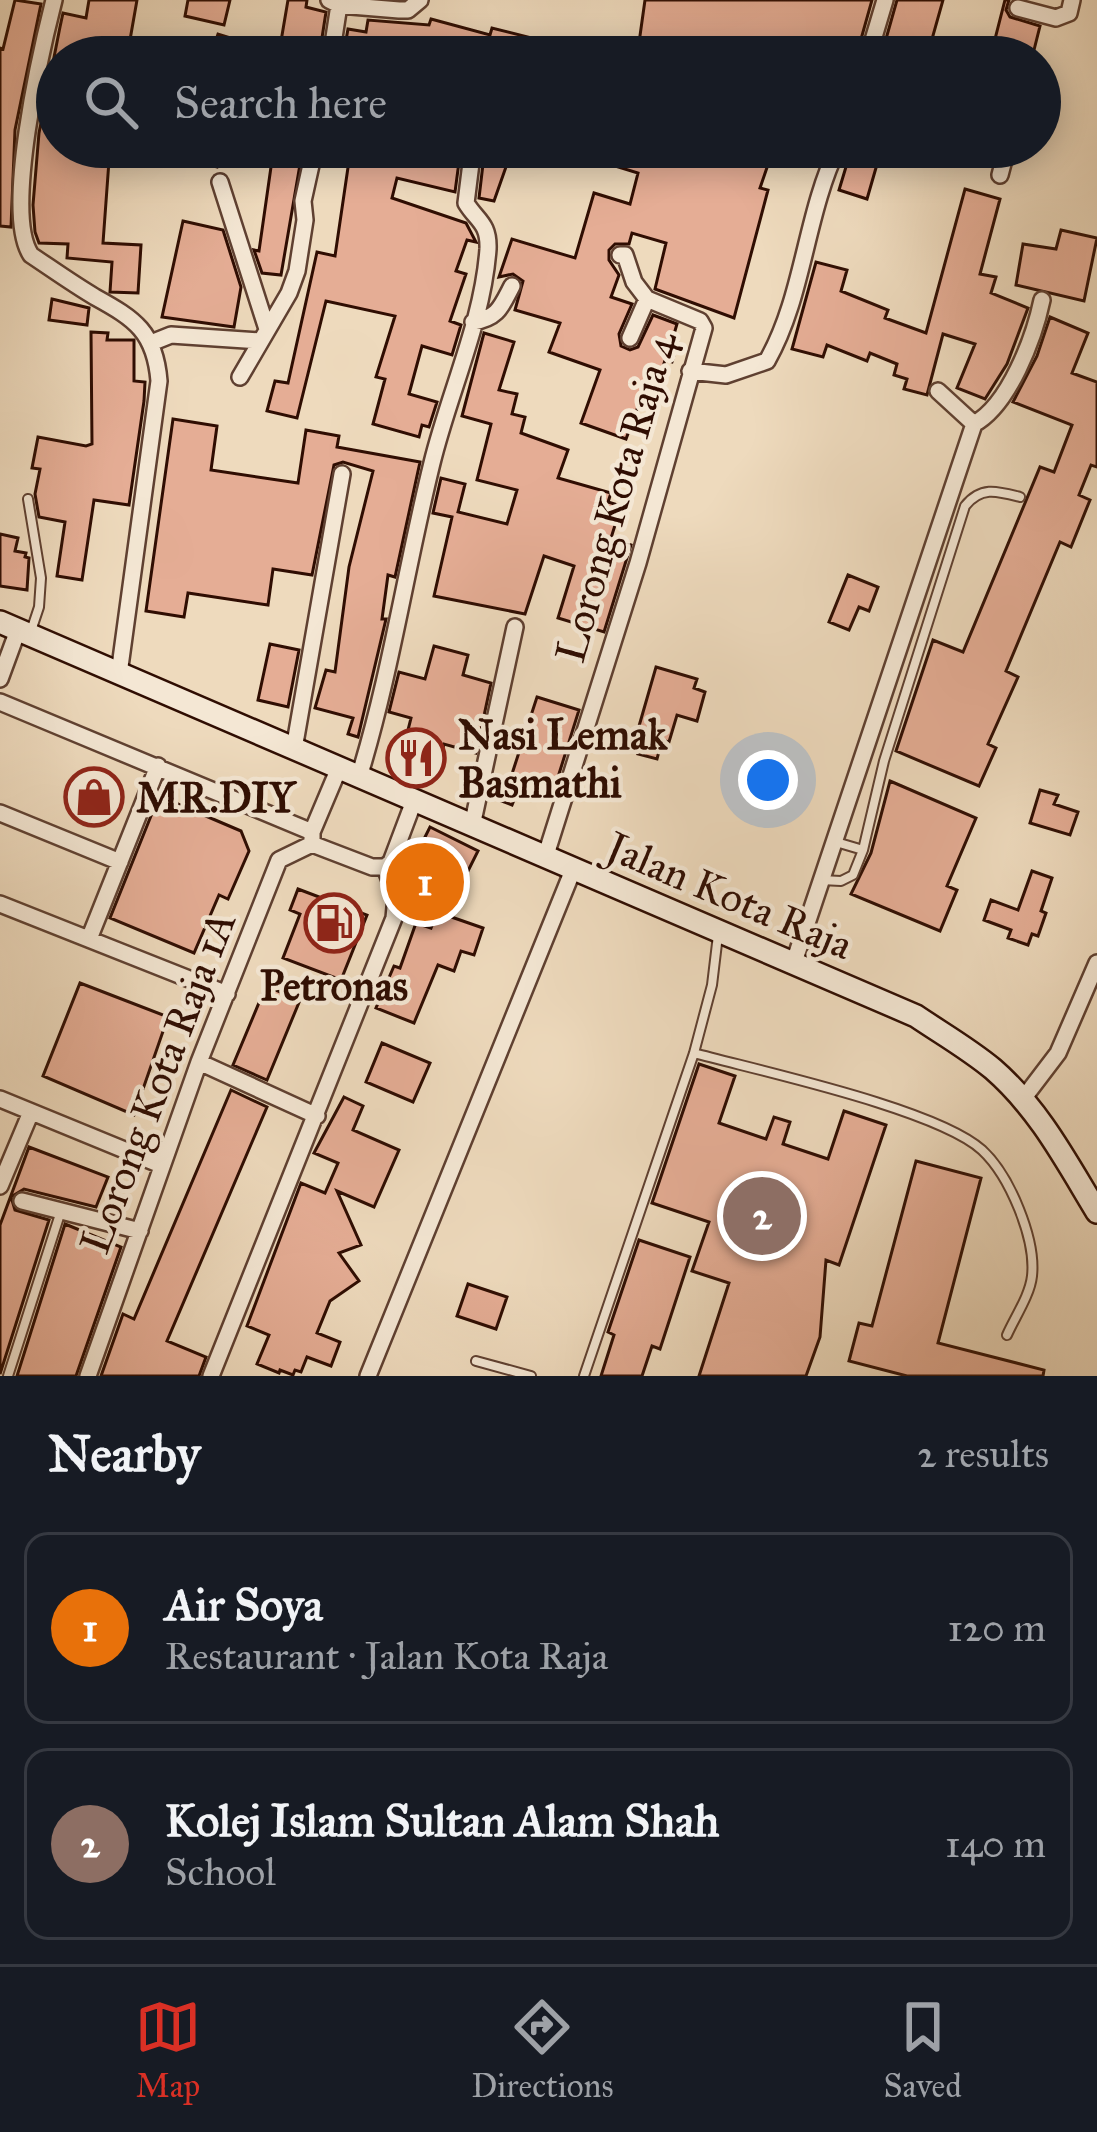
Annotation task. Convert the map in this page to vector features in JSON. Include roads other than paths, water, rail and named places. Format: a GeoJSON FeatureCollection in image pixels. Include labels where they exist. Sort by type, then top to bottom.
{"type":"FeatureCollection","features":[{"type":"Feature","properties":{"kind":"main road","name":"Jalan Kota Raja"},"geometry":{"type":"LineString","coordinates":[[16,629],[916,1016],[991,1068],[1024,1099],[1097,1212]]}},
{"type":"Feature","properties":{"kind":"street"},"geometry":{"type":"LineString","coordinates":[[46,36],[54,0]]}},
{"type":"Feature","properties":{"kind":"street"},"geometry":{"type":"LineString","coordinates":[[332,36],[334,3],[409,10],[420,0]]}},
{"type":"Feature","properties":{"kind":"street"},"geometry":{"type":"LineString","coordinates":[[874,36],[885,0]]}},
{"type":"Feature","properties":{"kind":"street"},"geometry":{"type":"LineString","coordinates":[[1018,8],[1057,18],[1069,13],[1072,0]]}},
{"type":"Feature","properties":{"kind":"street"},"geometry":{"type":"LineString","coordinates":[[36,82],[23,183],[22,243],[31,255],[121,309],[152,343],[159,381],[119,674]]}},
{"type":"Feature","properties":{"kind":"street"},"geometry":{"type":"LineString","coordinates":[[240,377],[297,271],[310,168]]}},
{"type":"Feature","properties":{"kind":"street","name":"Lorong Kota Raja 1A"},"geometry":{"type":"LineString","coordinates":[[88,1376],[199,1062],[279,860],[312,838],[349,773],[385,694],[431,467],[488,253],[486,226],[466,202],[470,168]]}},
{"type":"Feature","properties":{"kind":"street"},"geometry":{"type":"LineString","coordinates":[[690,371],[726,375],[767,361],[779,340],[831,168]]}},
{"type":"Feature","properties":{"kind":"street"},"geometry":{"type":"LineString","coordinates":[[1000,175],[1001,168]]}},
{"type":"Feature","properties":{"kind":"street"},"geometry":{"type":"LineString","coordinates":[[220,182],[263,335]]}},
{"type":"Feature","properties":{"kind":"street"},"geometry":{"type":"LineString","coordinates":[[620,255],[625,256],[634,282],[647,299]]}},
{"type":"Feature","properties":{"kind":"street"},"geometry":{"type":"LineString","coordinates":[[472,322],[490,319],[503,307],[512,286]]}},
{"type":"Feature","properties":{"kind":"street","name":"Lorong Kota Raja 4"},"geometry":{"type":"LineString","coordinates":[[545,858],[638,563],[704,328],[700,320],[647,299],[630,338]]}},
{"type":"Feature","properties":{"kind":"street"},"geometry":{"type":"LineString","coordinates":[[793,965],[974,424],[999,406],[1035,330],[1042,300]]}},
{"type":"Feature","properties":{"kind":"street"},"geometry":{"type":"LineString","coordinates":[[152,343],[171,334],[263,335]]}},
{"type":"Feature","properties":{"kind":"street"},"geometry":{"type":"LineString","coordinates":[[938,391],[974,424]]}},
{"type":"Feature","properties":{"kind":"street"},"geometry":{"type":"LineString","coordinates":[[294,749],[342,474]]}},
{"type":"Feature","properties":{"kind":"street"},"geometry":{"type":"LineString","coordinates":[[472,826],[515,627]]}},
{"type":"Feature","properties":{"kind":"street"},"geometry":{"type":"LineString","coordinates":[[0,680],[16,629]]}},
{"type":"Feature","properties":{"kind":"street"},"geometry":{"type":"LineString","coordinates":[[0,702],[158,766],[372,867],[391,862],[414,801]]}},
{"type":"Feature","properties":{"kind":"street"},"geometry":{"type":"LineString","coordinates":[[89,939],[158,766]]}},
{"type":"Feature","properties":{"kind":"street"},"geometry":{"type":"LineString","coordinates":[[0,813],[120,862]]}},
{"type":"Feature","properties":{"kind":"street"},"geometry":{"type":"LineString","coordinates":[[211,1376],[394,918],[396,897],[385,867]]}},
{"type":"Feature","properties":{"kind":"street"},"geometry":{"type":"LineString","coordinates":[[368,1376],[574,870]]}},
{"type":"Feature","properties":{"kind":"street"},"geometry":{"type":"LineString","coordinates":[[0,904],[227,994]]}},
{"type":"Feature","properties":{"kind":"street"},"geometry":{"type":"LineString","coordinates":[[1024,1099],[1066,1036],[1097,963]]}},
{"type":"Feature","properties":{"kind":"street"},"geometry":{"type":"LineString","coordinates":[[199,1062],[317,1116]]}},
{"type":"Feature","properties":{"kind":"street"},"geometry":{"type":"LineString","coordinates":[[0,1099],[161,1165]]}},
{"type":"Feature","properties":{"kind":"street"},"geometry":{"type":"LineString","coordinates":[[0,1186],[31,1112]]}},
{"type":"Feature","properties":{"kind":"street"},"geometry":{"type":"LineString","coordinates":[[22,1201],[140,1232]]}},
{"type":"Feature","properties":{"kind":"lane"},"geometry":{"type":"LineString","coordinates":[[820,879],[841,881],[853,875],[863,850],[884,761],[965,506],[974,495],[987,490],[1020,497]]}},
{"type":"Feature","properties":{"kind":"lane"},"geometry":{"type":"LineString","coordinates":[[16,629],[39,607],[41,578],[28,499]]}},
{"type":"Feature","properties":{"kind":"lane"},"geometry":{"type":"LineString","coordinates":[[832,841],[863,850]]}},
{"type":"Feature","properties":{"kind":"lane"},"geometry":{"type":"LineString","coordinates":[[584,1376],[694,1053],[712,985],[718,934]]}},
{"type":"Feature","properties":{"kind":"lane"},"geometry":{"type":"LineString","coordinates":[[694,1053],[932,1122],[982,1150],[1010,1191],[1032,1242],[1032,1280],[1007,1335]]}},
{"type":"Feature","properties":{"kind":"lane"},"geometry":{"type":"LineString","coordinates":[[8,1376],[60,1214]]}},
{"type":"Feature","properties":{"kind":"lane"},"geometry":{"type":"LineString","coordinates":[[476,1361],[531,1376]]}},
{"type":"Feature","properties":{"kind":"place","name":"Nasi Lemak Basmathi"},"geometry":{"type":"Point","coordinates":[416,758]}},
{"type":"Feature","properties":{"kind":"place","name":"MR.DIY"},"geometry":{"type":"Point","coordinates":[94,797]}},
{"type":"Feature","properties":{"kind":"place","name":"Air Soya"},"geometry":{"type":"Point","coordinates":[425,882]}},
{"type":"Feature","properties":{"kind":"place","name":"Petronas"},"geometry":{"type":"Point","coordinates":[334,923]}},
{"type":"Feature","properties":{"kind":"place","name":"Kolej Islam Sultan Alam Shah"},"geometry":{"type":"Point","coordinates":[762,1216]}}]}
